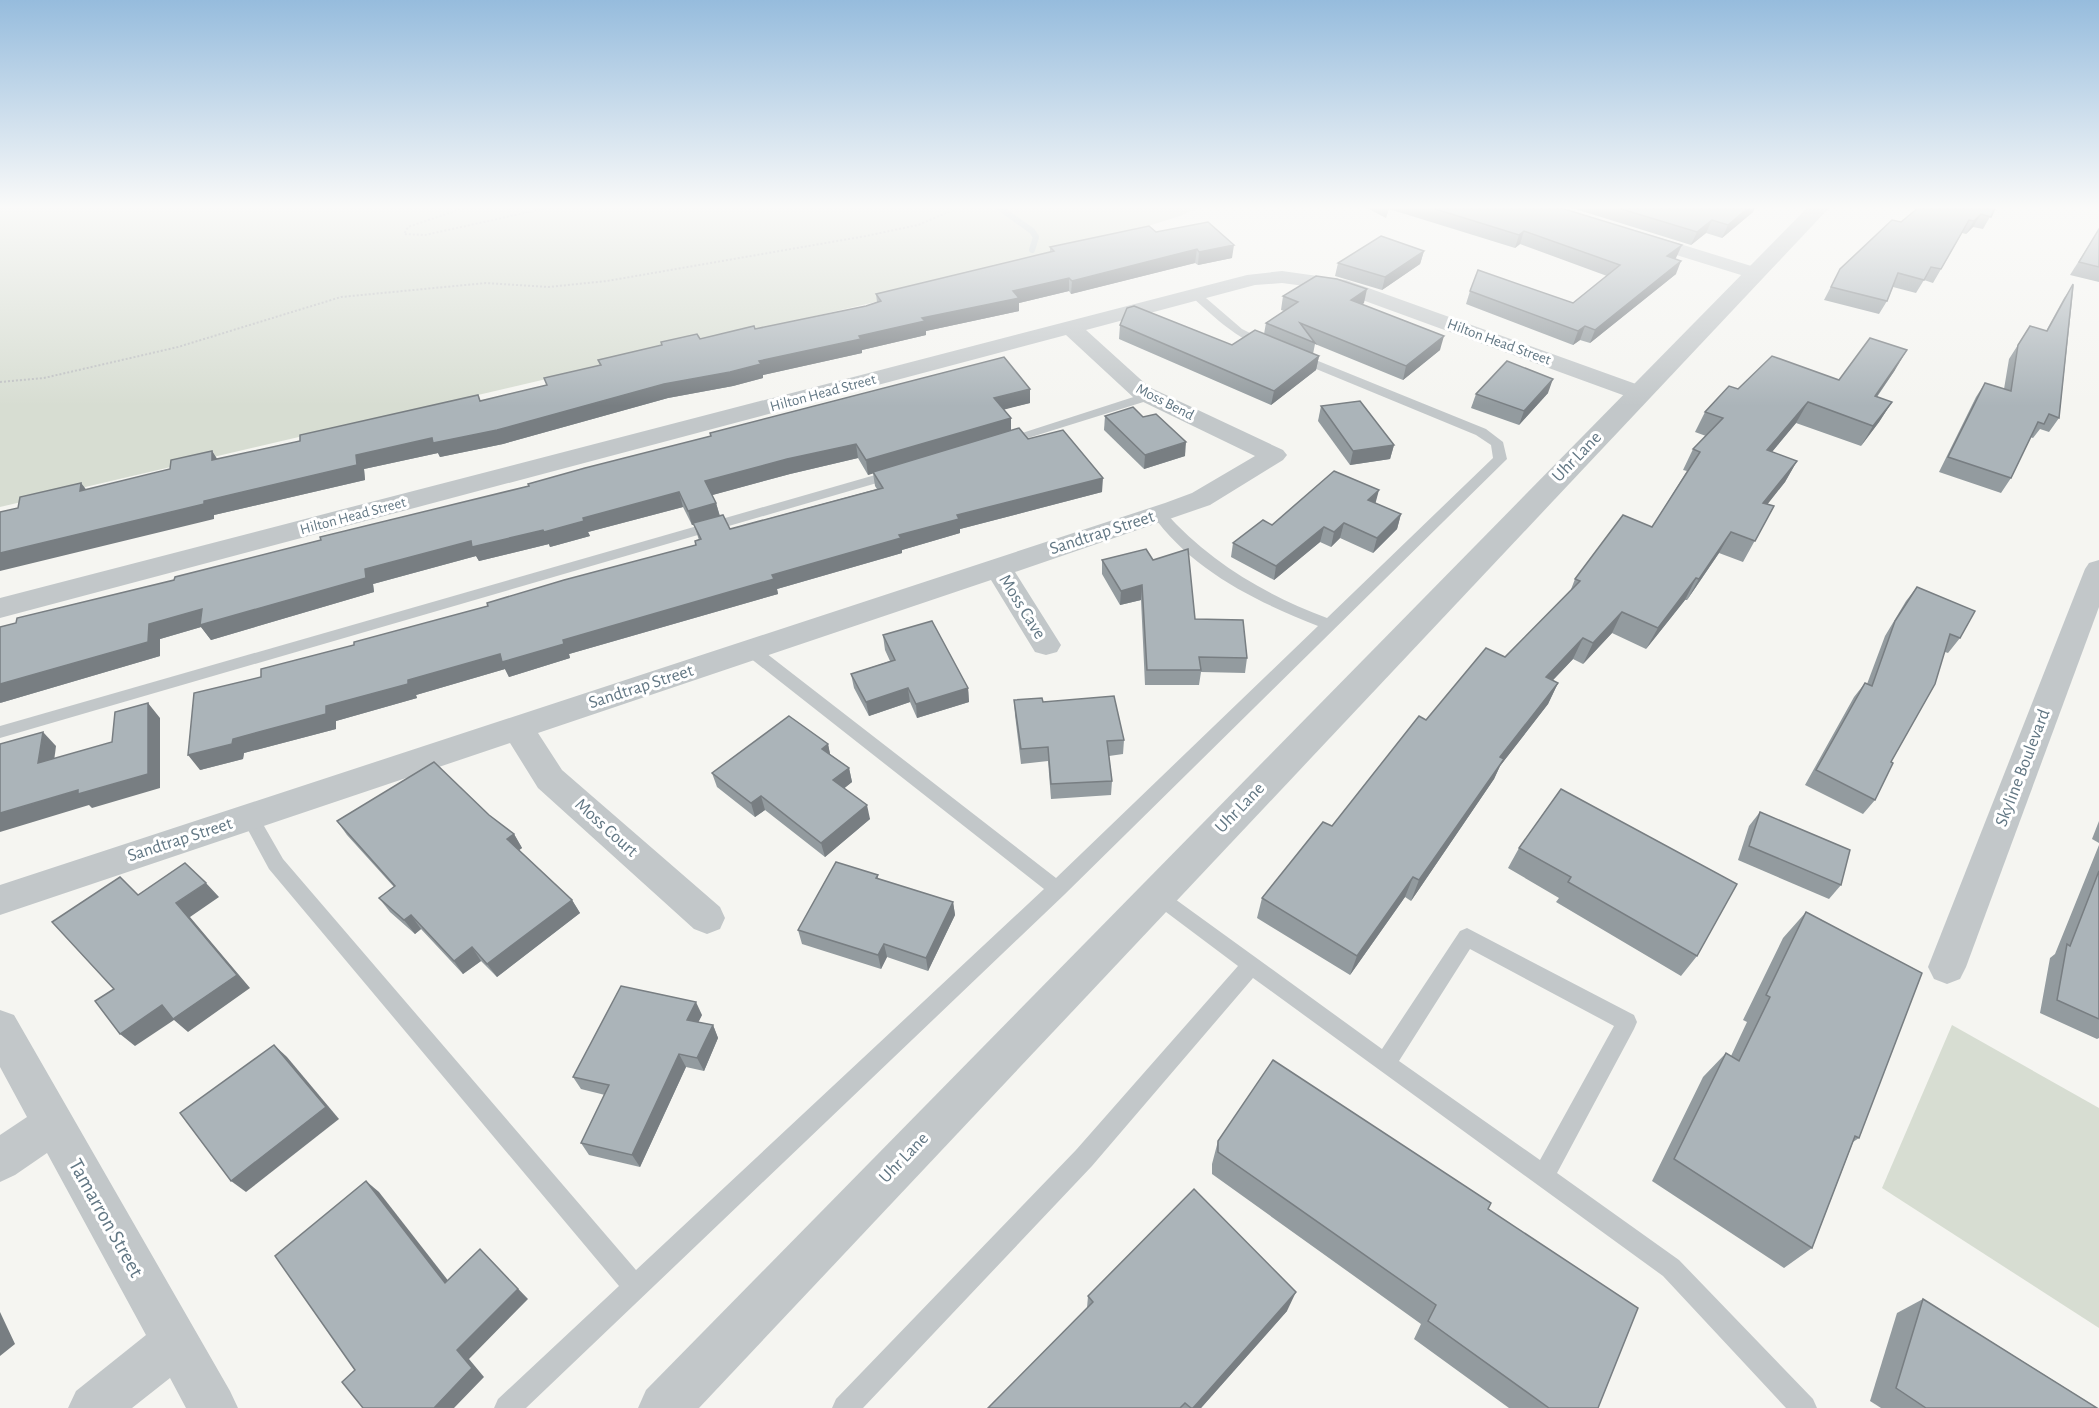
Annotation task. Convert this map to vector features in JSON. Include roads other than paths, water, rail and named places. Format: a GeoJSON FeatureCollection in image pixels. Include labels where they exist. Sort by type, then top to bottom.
{"type":"FeatureCollection","features":[{"type":"Feature","properties":{"kind":"street","name":"Uhr Lane"},"geometry":{"type":"LineString","coordinates":[[664,1408],[1753,274]]}},
{"type":"Feature","properties":{"kind":"street","name":"Hilton Head Street"},"geometry":{"type":"LineString","coordinates":[[0,608],[1195,294],[1264,278],[1312,279],[1339,284],[1638,393]]}},
{"type":"Feature","properties":{"kind":"street","name":"Moss Bend"},"geometry":{"type":"LineString","coordinates":[[1071,328],[1128,381],[1149,396],[1274,455]]}},
{"type":"Feature","properties":{"kind":"street","name":"Sandtrap Street"},"geometry":{"type":"LineString","coordinates":[[0,900],[1159,514],[1201,499],[1274,455]]}},
{"type":"Feature","properties":{"kind":"street","name":"Moss Cave"},"geometry":{"type":"LineString","coordinates":[[998,568],[1046,645]]}},
{"type":"Feature","properties":{"kind":"street","name":"Skyline Boulevard"},"geometry":{"type":"LineString","coordinates":[[1947,967],[2099,569]]}},
{"type":"Feature","properties":{"kind":"street","name":"Moss Court"},"geometry":{"type":"LineString","coordinates":[[518,728],[550,779],[707,918]]}},
{"type":"Feature","properties":{"kind":"street","name":"Tamarron Street"},"geometry":{"type":"LineString","coordinates":[[0,1028],[213,1408]]}},
{"type":"Feature","properties":{"kind":"street"},"geometry":{"type":"LineString","coordinates":[[0,1160],[54,1124]]}},
{"type":"Feature","properties":{"kind":"street"},"geometry":{"type":"LineString","coordinates":[[93,1408],[176,1342]]}},
{"type":"Feature","properties":{"kind":"lane"},"geometry":{"type":"LineString","coordinates":[[507,1408],[1057,889],[1500,459],[1501,450],[1496,441],[1481,432],[1238,331],[1195,294]]}},
{"type":"Feature","properties":{"kind":"lane"},"geometry":{"type":"LineString","coordinates":[[993,445],[1149,396]]}},
{"type":"Feature","properties":{"kind":"lane"},"geometry":{"type":"LineString","coordinates":[[0,732],[916,468]]}},
{"type":"Feature","properties":{"kind":"lane"},"geometry":{"type":"LineString","coordinates":[[1159,514],[1199,555],[1223,571],[1292,611],[1328,624]]}},
{"type":"Feature","properties":{"kind":"lane"},"geometry":{"type":"LineString","coordinates":[[751,650],[1057,889]]}},
{"type":"Feature","properties":{"kind":"lane"},"geometry":{"type":"LineString","coordinates":[[250,817],[276,864],[634,1287]]}},
{"type":"Feature","properties":{"kind":"lane"},"geometry":{"type":"LineString","coordinates":[[1157,894],[1386,1063],[1671,1268],[1804,1408]]}},
{"type":"Feature","properties":{"kind":"lane"},"geometry":{"type":"LineString","coordinates":[[1386,1063],[1467,937],[1627,1022],[1544,1175]]}},
{"type":"Feature","properties":{"kind":"lane"},"geometry":{"type":"LineString","coordinates":[[845,1408],[1084,1158],[1252,965]]}}]}
